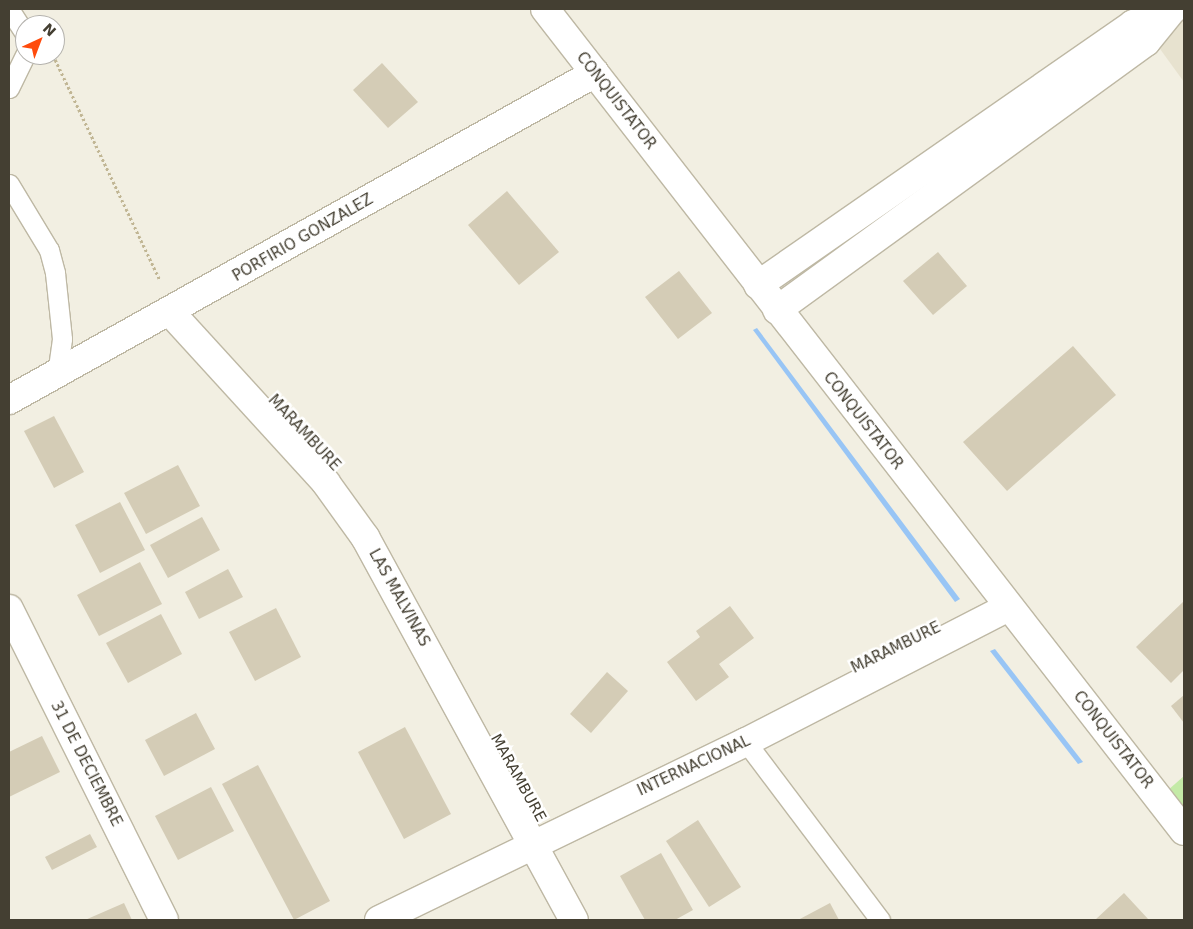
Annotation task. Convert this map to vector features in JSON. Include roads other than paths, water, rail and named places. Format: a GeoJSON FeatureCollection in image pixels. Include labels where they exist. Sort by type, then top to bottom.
{"type":"FeatureCollection","features":[{"type":"Feature","properties":{"kind":"street","name":"CONQUISTATOR"},"geometry":{"type":"LineString","coordinates":[[545,9],[1007,608],[1184,831]]}},
{"type":"Feature","properties":{"kind":"street"},"geometry":{"type":"LineString","coordinates":[[758,285],[1133,24],[1173,9]]}},
{"type":"Feature","properties":{"kind":"street"},"geometry":{"type":"LineString","coordinates":[[776,310],[1146,42],[1173,9]]}},
{"type":"Feature","properties":{"kind":"street","name":"PORFIRIO GONZALEZ"},"geometry":{"type":"LineString","coordinates":[[9,400],[57,376],[167,300],[595,73]]}},
{"type":"Feature","properties":{"kind":"street","name":"LAS MALVINAS"},"geometry":{"type":"LineString","coordinates":[[167,300],[326,483],[365,536],[535,842],[574,920]]}},
{"type":"Feature","properties":{"kind":"street","name":"31 DE DECIEMBRE"},"geometry":{"type":"LineString","coordinates":[[9,608],[164,920]]}},
{"type":"Feature","properties":{"kind":"street","name":"INTERNACIONAL"},"geometry":{"type":"LineString","coordinates":[[379,920],[535,842],[746,742],[1007,608]]}},
{"type":"Feature","properties":{"kind":"lane"},"geometry":{"type":"LineString","coordinates":[[9,88],[20,65]]}},
{"type":"Feature","properties":{"kind":"lane"},"geometry":{"type":"LineString","coordinates":[[9,184],[45,243],[55,273],[62,339],[57,376]]}},
{"type":"Feature","properties":{"kind":"lane"},"geometry":{"type":"LineString","coordinates":[[746,742],[880,920]]}},
{"type":"Feature","properties":{"kind":"water"},"geometry":{"type":"Polygon","coordinates":[[[757,328],[960,599],[955,602],[753,330],[757,328]]]}},
{"type":"Feature","properties":{"kind":"water"},"geometry":{"type":"Polygon","coordinates":[[[995,649],[1083,762],[1078,764],[990,651],[995,649]]]}}]}
